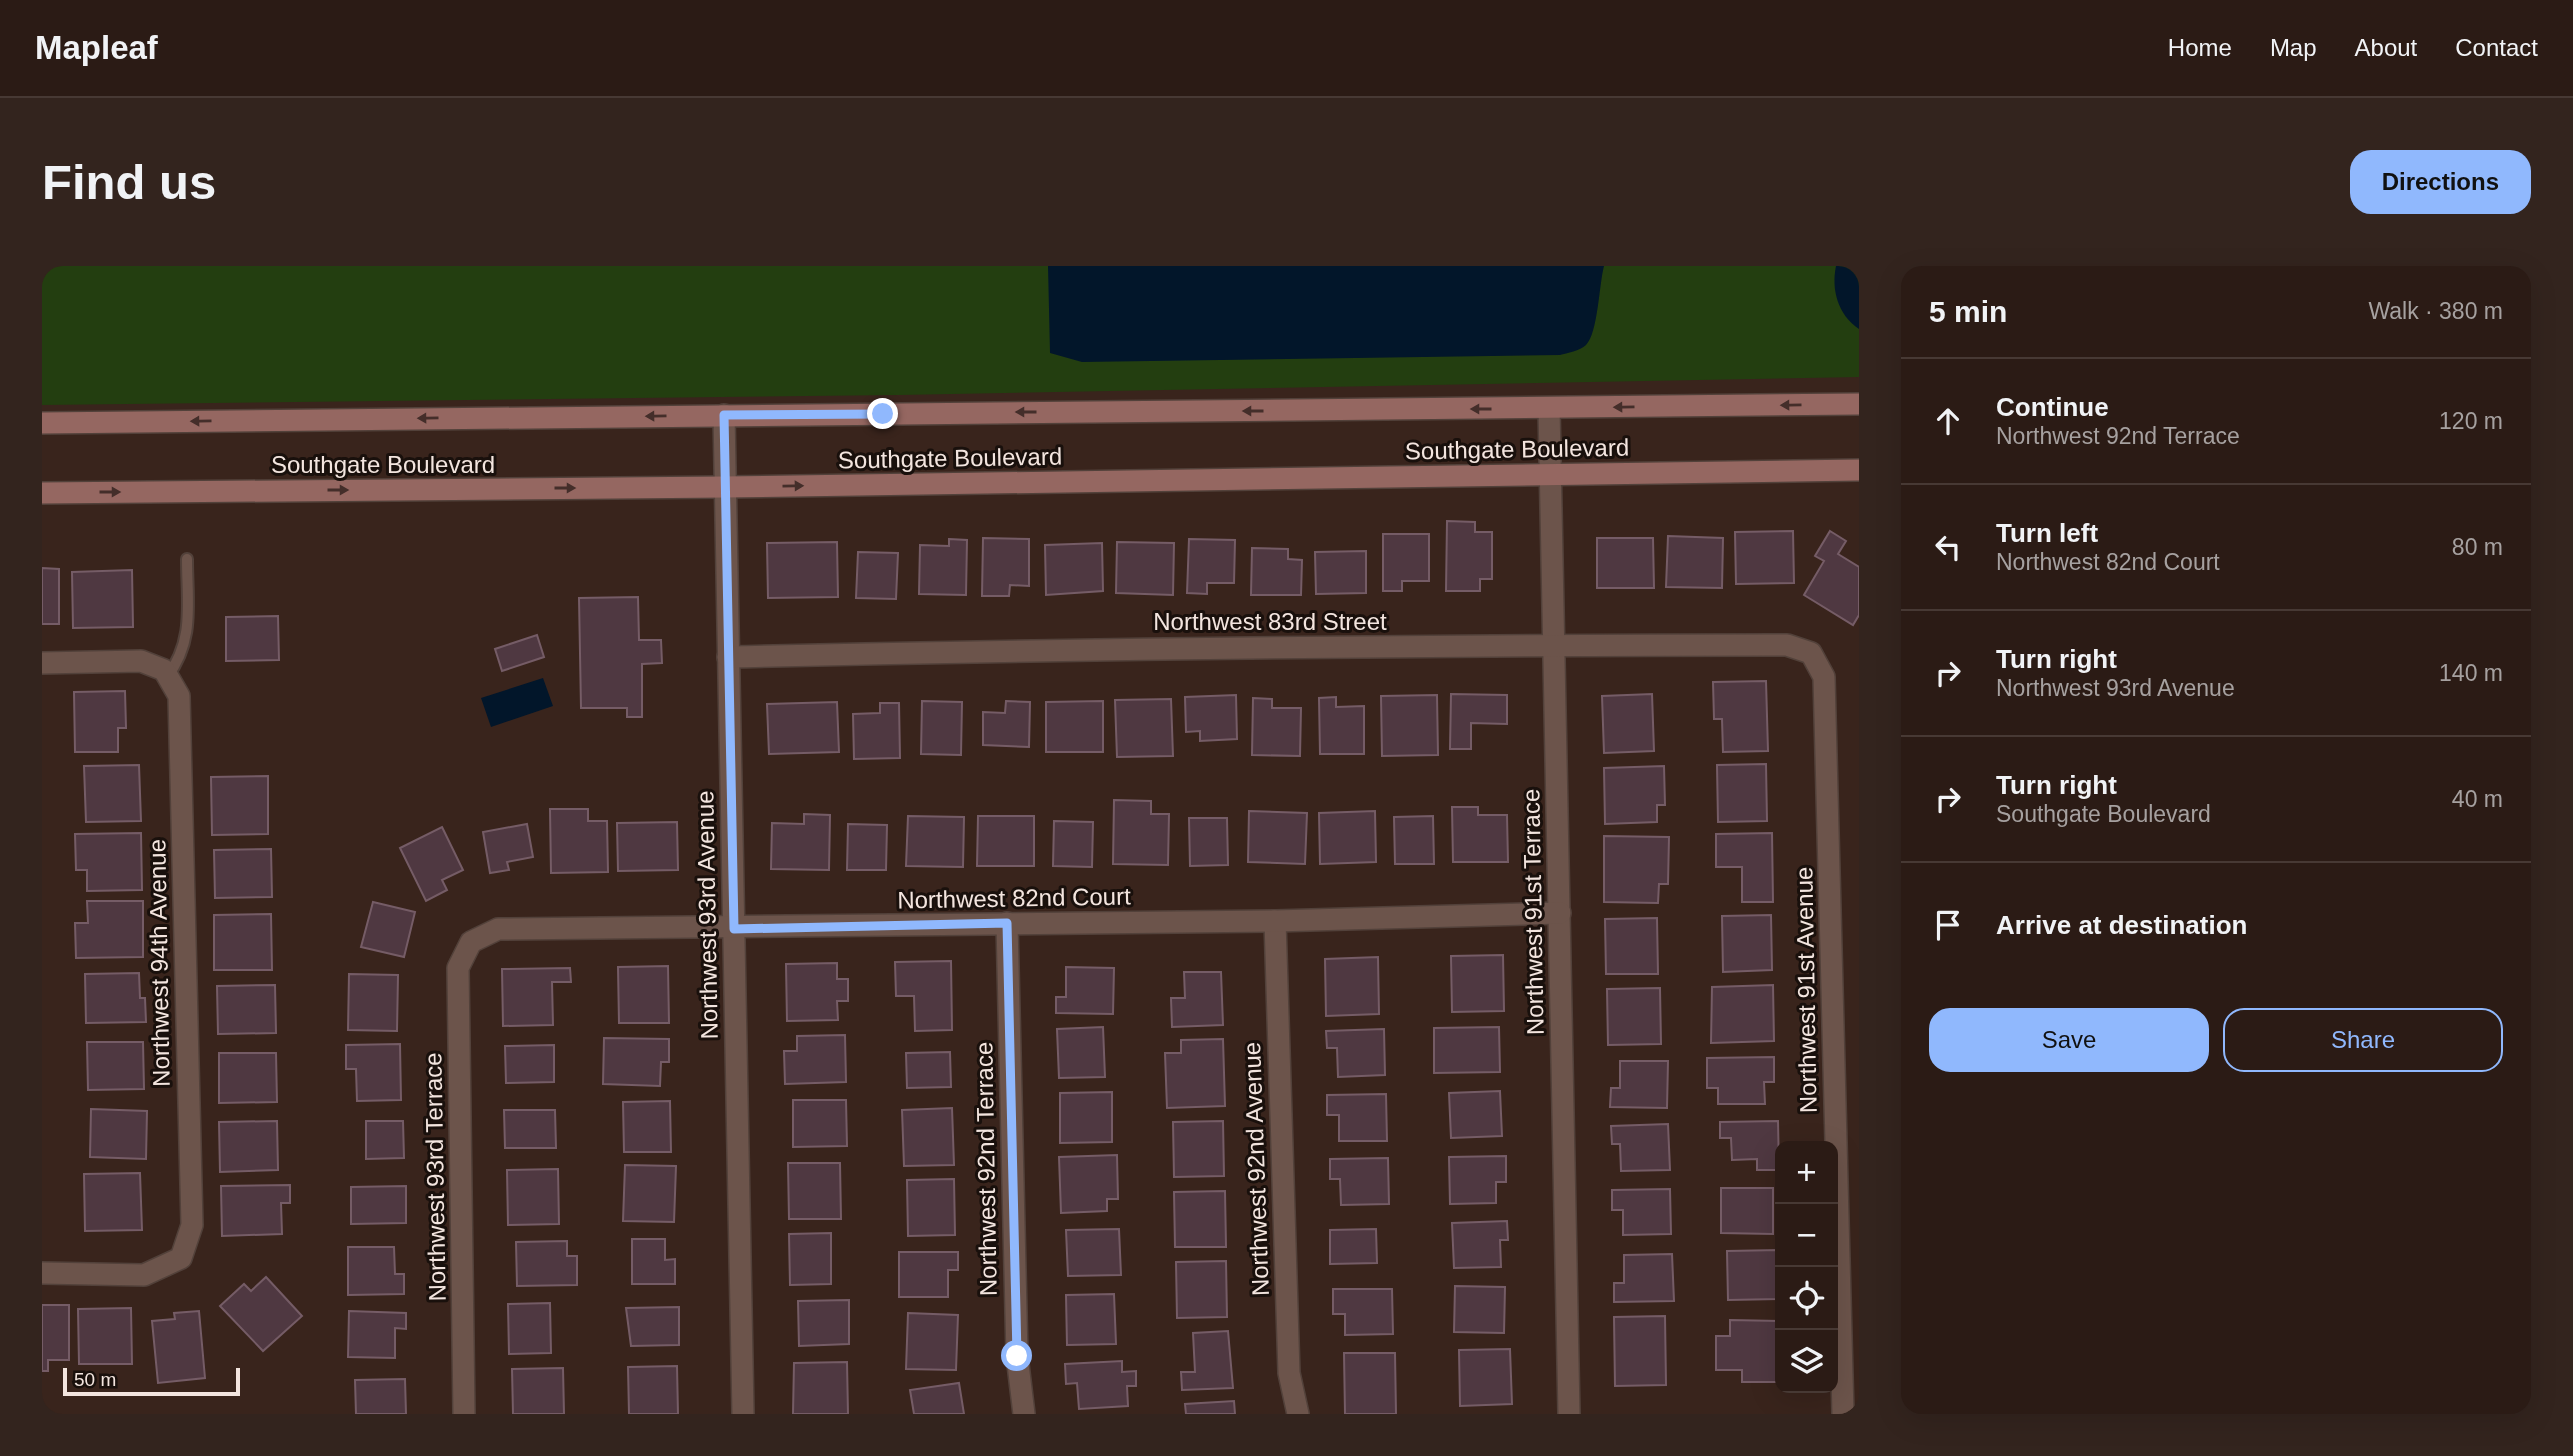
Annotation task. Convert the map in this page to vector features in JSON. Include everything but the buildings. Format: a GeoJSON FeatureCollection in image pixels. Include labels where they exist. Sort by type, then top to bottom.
{"type":"FeatureCollection","features":[{"type":"Feature","properties":{"kind":"main road","name":"Southgate Boulevard"},"geometry":{"type":"LineString","coordinates":[[42,423],[1859,404]]}},
{"type":"Feature","properties":{"kind":"main road","name":"Southgate Boulevard"},"geometry":{"type":"LineString","coordinates":[[42,493],[724,487],[1859,470]]}},
{"type":"Feature","properties":{"kind":"street","name":"Northwest 91st Terrace"},"geometry":{"type":"LineString","coordinates":[[1549,408],[1569,1414]]}},
{"type":"Feature","properties":{"kind":"street","name":"Northwest 93rd Avenue"},"geometry":{"type":"LineString","coordinates":[[724,415],[743,1414]]}},
{"type":"Feature","properties":{"kind":"street","name":"Northwest 83rd Street"},"geometry":{"type":"LineString","coordinates":[[728,657],[1174,648],[1553,645],[1787,645],[1811,653]]}},
{"type":"Feature","properties":{"kind":"street","name":"Northwest 91st Avenue"},"geometry":{"type":"LineString","coordinates":[[1811,653],[1824,677],[1843,1414]]}},
{"type":"Feature","properties":{"kind":"street"},"geometry":{"type":"LineString","coordinates":[[42,663],[141,660],[166,673]]}},
{"type":"Feature","properties":{"kind":"street","name":"Northwest 94th Avenue"},"geometry":{"type":"LineString","coordinates":[[42,1273],[144,1275],[181,1258],[192,1225],[179,696],[166,673]]}},
{"type":"Feature","properties":{"kind":"street","name":"Northwest 82nd Court"},"geometry":{"type":"LineString","coordinates":[[471,942],[498,929],[734,929],[1560,914]]}},
{"type":"Feature","properties":{"kind":"street","name":"Northwest 92nd Avenue"},"geometry":{"type":"LineString","coordinates":[[1275,921],[1289,1373],[1298,1414]]}},
{"type":"Feature","properties":{"kind":"street","name":"Northwest 92nd Terrace"},"geometry":{"type":"LineString","coordinates":[[1007,923],[1017,1356],[1024,1414]]}},
{"type":"Feature","properties":{"kind":"street","name":"Northwest 93rd Terrace"},"geometry":{"type":"LineString","coordinates":[[464,1414],[458,968],[471,942]]}},
{"type":"Feature","properties":{"kind":"lane"},"geometry":{"type":"LineString","coordinates":[[166,673],[182,657],[187,636],[187,559]]}},
{"type":"Feature","properties":{"kind":"green space"},"geometry":{"type":"Polygon","coordinates":[[[42,266],[1859,266],[1859,377],[899,395],[42,405],[42,266]]]}},
{"type":"Feature","properties":{"kind":"water"},"geometry":{"type":"Polygon","coordinates":[[[1048,266],[1604,266],[1596,320],[1590,339],[1580,349],[1560,355],[1082,362],[1050,353],[1048,266]]]}},
{"type":"Feature","properties":{"kind":"water"},"geometry":{"type":"Polygon","coordinates":[[[1836,266],[1859,266],[1859,329],[1846,317],[1838,301],[1836,266]]]}},
{"type":"Feature","properties":{"kind":"water"},"geometry":{"type":"Polygon","coordinates":[[[543,678],[553,706],[491,727],[481,698],[543,678]]]}},
{"type":"Feature","properties":{"kind":"route"},"geometry":{"type":"LineString","coordinates":[[883,414],[724,415],[734,929],[1007,923],[1017,1356]]}}]}
